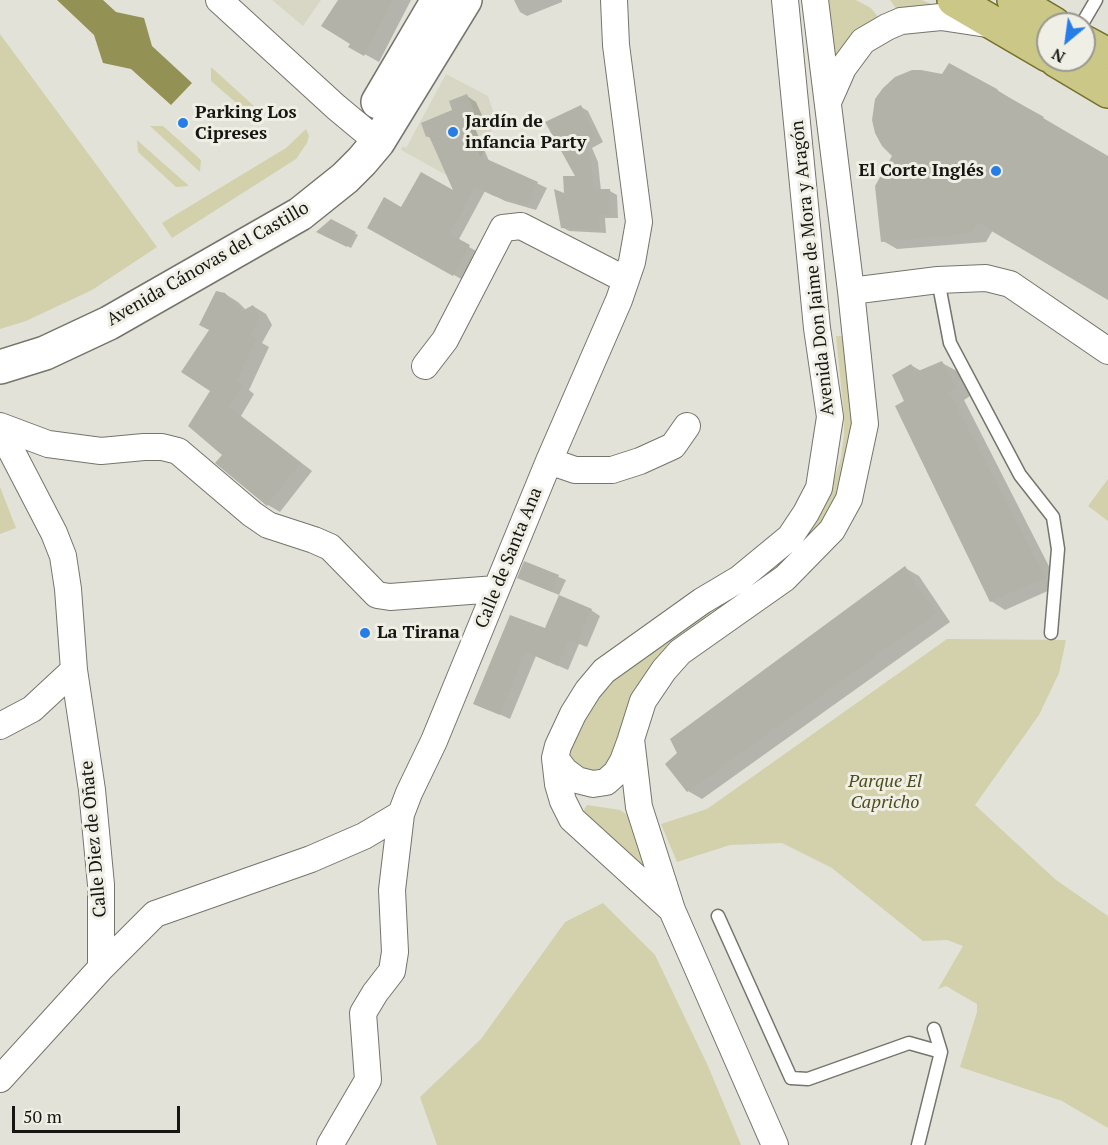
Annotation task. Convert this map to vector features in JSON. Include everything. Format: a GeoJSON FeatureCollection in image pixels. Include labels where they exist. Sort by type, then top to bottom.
{"type":"FeatureCollection","features":[{"type":"Feature","properties":{"kind":"main road","name":"Avenida Cánovas del Castillo"},"geometry":{"type":"LineString","coordinates":[[0,367],[45,353],[109,323],[290,220],[345,178],[362,161],[370,135],[438,0]]}},
{"type":"Feature","properties":{"kind":"main road","name":"Avenida Cánovas del Castillo"},"geometry":{"type":"LineString","coordinates":[[0,346],[32,337],[91,310],[175,264],[300,189],[344,151],[370,135],[437,48],[465,0]]}},
{"type":"Feature","properties":{"kind":"main road"},"geometry":{"type":"LineString","coordinates":[[954,0],[1036,20]]}},
{"type":"Feature","properties":{"kind":"main road"},"geometry":{"type":"LineString","coordinates":[[1006,13],[1036,43]]}},
{"type":"Feature","properties":{"kind":"main road"},"geometry":{"type":"LineString","coordinates":[[1076,72],[1108,91]]}},
{"type":"Feature","properties":{"kind":"street"},"geometry":{"type":"LineString","coordinates":[[219,0],[370,135]]}},
{"type":"Feature","properties":{"kind":"street","name":"Calle de Santa Ana"},"geometry":{"type":"LineString","coordinates":[[330,1145],[368,1080],[363,1013],[392,971],[395,952],[392,890],[401,814],[619,300],[632,262],[639,222],[616,45],[614,0]]}},
{"type":"Feature","properties":{"kind":"street","name":"Avenida Don Jaime de Mora y Aragón"},"geometry":{"type":"LineString","coordinates":[[672,910],[572,819],[558,784],[555,758],[573,714],[588,690],[604,672],[702,602],[740,579],[790,537],[819,488],[830,417],[818,328],[785,0]]}},
{"type":"Feature","properties":{"kind":"street","name":"Avenida Don Jaime de Mora y Aragón"},"geometry":{"type":"LineString","coordinates":[[775,1145],[672,910],[639,807],[631,739],[643,701],[664,669],[680,652],[785,578],[832,530],[849,499],[865,424],[815,0]]}},
{"type":"Feature","properties":{"kind":"street"},"geometry":{"type":"LineString","coordinates":[[828,102],[843,68],[863,42],[901,21],[1006,13]]}},
{"type":"Feature","properties":{"kind":"street"},"geometry":{"type":"LineString","coordinates":[[425,366],[445,340],[503,228],[521,226],[626,280]]}},
{"type":"Feature","properties":{"kind":"street"},"geometry":{"type":"LineString","coordinates":[[851,291],[939,280],[986,278],[1010,284],[1108,351]]}},
{"type":"Feature","properties":{"kind":"street"},"geometry":{"type":"LineString","coordinates":[[549,461],[575,470],[612,470],[640,462],[673,446],[687,426]]}},
{"type":"Feature","properties":{"kind":"street"},"geometry":{"type":"LineString","coordinates":[[0,427],[48,444],[101,451],[153,447],[178,451],[268,525],[330,547],[378,595],[390,597],[496,589]]}},
{"type":"Feature","properties":{"kind":"street","name":"Calle Diez de Oñate"},"geometry":{"type":"LineString","coordinates":[[0,427],[54,533],[63,556],[68,589],[74,670],[92,790],[101,885],[101,968]]}},
{"type":"Feature","properties":{"kind":"street"},"geometry":{"type":"LineString","coordinates":[[0,726],[32,709],[74,670]]}},
{"type":"Feature","properties":{"kind":"street"},"geometry":{"type":"LineString","coordinates":[[555,758],[577,780],[593,784],[606,782],[620,767],[631,739]]}},
{"type":"Feature","properties":{"kind":"street"},"geometry":{"type":"LineString","coordinates":[[0,1079],[101,968],[155,914],[311,859],[364,836],[401,814]]}},
{"type":"Feature","properties":{"kind":"lane"},"geometry":{"type":"LineString","coordinates":[[939,280],[950,343],[1020,475],[1053,517],[1058,549],[1051,633]]}},
{"type":"Feature","properties":{"kind":"lane"},"geometry":{"type":"LineString","coordinates":[[718,916],[791,1078],[808,1079],[909,1043],[941,1052]]}},
{"type":"Feature","properties":{"kind":"lane"},"geometry":{"type":"LineString","coordinates":[[918,1145],[941,1052],[934,1029]]}},
{"type":"Feature","properties":{"kind":"shaded area"},"geometry":{"type":"Polygon","coordinates":[[[57,0],[103,0],[116,12],[144,18],[152,46],[192,83],[171,105],[131,69],[103,63],[94,35],[57,0]]]}},
{"type":"Feature","properties":{"kind":"shaded area"},"geometry":{"type":"Polygon","coordinates":[[[272,0],[321,0],[303,26],[272,0]]]}},
{"type":"Feature","properties":{"kind":"shaded area","name":"Jardín de infancia Party"},"geometry":{"type":"Polygon","coordinates":[[[446,74],[488,96],[493,111],[491,138],[466,186],[401,150],[403,146],[406,148],[446,74]]]}},
{"type":"Feature","properties":{"kind":"green space"},"geometry":{"type":"Polygon","coordinates":[[[828,0],[856,0],[871,8],[882,22],[835,65],[828,0]]]}},
{"type":"Feature","properties":{"kind":"green space"},"geometry":{"type":"Polygon","coordinates":[[[890,0],[922,0],[934,5],[900,14],[890,0]]]}},
{"type":"Feature","properties":{"kind":"green space"},"geometry":{"type":"Polygon","coordinates":[[[0,34],[157,247],[92,290],[26,321],[0,329],[0,34]]]}},
{"type":"Feature","properties":{"kind":"green space"},"geometry":{"type":"Polygon","coordinates":[[[211,67],[254,106],[241,107],[211,81],[211,67]]]}},
{"type":"Feature","properties":{"kind":"green space"},"geometry":{"type":"Polygon","coordinates":[[[150,126],[163,126],[201,160],[200,172],[150,126]]]}},
{"type":"Feature","properties":{"kind":"green space"},"geometry":{"type":"Polygon","coordinates":[[[306,129],[309,136],[307,143],[296,159],[172,238],[162,223],[286,148],[306,129]]]}},
{"type":"Feature","properties":{"kind":"green space"},"geometry":{"type":"Polygon","coordinates":[[[137,140],[189,186],[176,187],[138,152],[137,140]]]}},
{"type":"Feature","properties":{"kind":"green space"},"geometry":{"type":"Polygon","coordinates":[[[836,336],[844,336],[854,420],[845,477],[830,512],[808,542],[638,687],[629,704],[607,771],[586,774],[570,759],[570,741],[602,689],[830,492],[841,458],[844,434],[836,336]]]}},
{"type":"Feature","properties":{"kind":"green space"},"geometry":{"type":"Polygon","coordinates":[[[1108,479],[1108,521],[1088,506],[1108,479]]]}},
{"type":"Feature","properties":{"kind":"green space"},"geometry":{"type":"Polygon","coordinates":[[[0,487],[16,528],[0,534],[0,487]]]}},
{"type":"Feature","properties":{"kind":"green space","name":"Parque El Capricho"},"geometry":{"type":"Polygon","coordinates":[[[947,639],[1066,640],[1059,673],[1039,715],[975,805],[1056,880],[1108,916],[1108,1128],[1062,1101],[960,1067],[977,1012],[977,1004],[946,986],[938,989],[963,946],[947,940],[923,941],[832,868],[782,843],[730,845],[677,862],[661,824],[707,809],[947,639]]]}},
{"type":"Feature","properties":{"kind":"green space"},"geometry":{"type":"Polygon","coordinates":[[[587,805],[620,810],[628,815],[649,873],[582,813],[587,805]]]}},
{"type":"Feature","properties":{"kind":"green space"},"geometry":{"type":"Polygon","coordinates":[[[603,903],[655,955],[708,1066],[741,1145],[437,1145],[420,1097],[481,1039],[565,922],[603,903]]]}},
{"type":"Feature","properties":{"kind":"building"},"geometry":{"type":"Polygon","coordinates":[[[338,0],[393,0],[364,56],[348,47],[350,44],[321,26],[338,0]]]}},
{"type":"Feature","properties":{"kind":"building","name":"El Corte Inglés"},"geometry":{"type":"Polygon","coordinates":[[[949,63],[1108,156],[1108,300],[978,223],[971,234],[881,242],[875,186],[892,156],[882,146],[875,133],[872,120],[875,99],[895,77],[912,70],[942,74],[949,63]]]}},
{"type":"Feature","properties":{"kind":"building"},"geometry":{"type":"Polygon","coordinates":[[[467,94],[477,119],[467,123],[480,156],[538,182],[527,206],[494,196],[475,187],[450,234],[470,245],[453,276],[367,228],[384,197],[401,207],[421,172],[453,190],[421,123],[452,110],[449,101],[467,94]]]}},
{"type":"Feature","properties":{"kind":"building"},"geometry":{"type":"Polygon","coordinates":[[[581,105],[597,138],[586,144],[591,157],[594,189],[610,189],[611,215],[599,215],[600,230],[561,228],[554,189],[564,193],[563,176],[575,176],[545,122],[581,105]]]}},
{"type":"Feature","properties":{"kind":"building"},"geometry":{"type":"Polygon","coordinates":[[[331,219],[356,232],[347,247],[316,232],[331,219]]]}},
{"type":"Feature","properties":{"kind":"building"},"geometry":{"type":"Polygon","coordinates":[[[216,291],[225,293],[242,311],[253,305],[260,317],[251,335],[257,339],[237,381],[243,385],[229,407],[301,463],[267,506],[215,463],[222,455],[188,426],[210,391],[181,372],[209,330],[199,325],[216,291]]]}},
{"type":"Feature","properties":{"kind":"building"},"geometry":{"type":"Polygon","coordinates":[[[942,361],[957,388],[950,392],[1046,578],[990,602],[895,406],[904,401],[892,375],[911,364],[916,372],[942,361]]]}},
{"type":"Feature","properties":{"kind":"building"},"geometry":{"type":"Polygon","coordinates":[[[524,561],[559,575],[552,592],[517,578],[524,561]]]}},
{"type":"Feature","properties":{"kind":"building"},"geometry":{"type":"Polygon","coordinates":[[[905,566],[937,613],[687,792],[665,764],[677,753],[670,739],[905,566]]]}},
{"type":"Feature","properties":{"kind":"building"},"geometry":{"type":"Polygon","coordinates":[[[559,595],[592,609],[578,643],[569,640],[558,666],[526,652],[500,715],[473,704],[510,615],[545,628],[559,595]]]}},
{"type":"Feature","properties":{"kind":"place","name":"Parking Los Cipreses"},"geometry":{"type":"Point","coordinates":[183,123]}},
{"type":"Feature","properties":{"kind":"place","name":"Jardín de infancia Party"},"geometry":{"type":"Point","coordinates":[453,132]}},
{"type":"Feature","properties":{"kind":"place","name":"El Corte Inglés"},"geometry":{"type":"Point","coordinates":[996,171]}},
{"type":"Feature","properties":{"kind":"place","name":"La Tirana"},"geometry":{"type":"Point","coordinates":[365,633]}}]}
